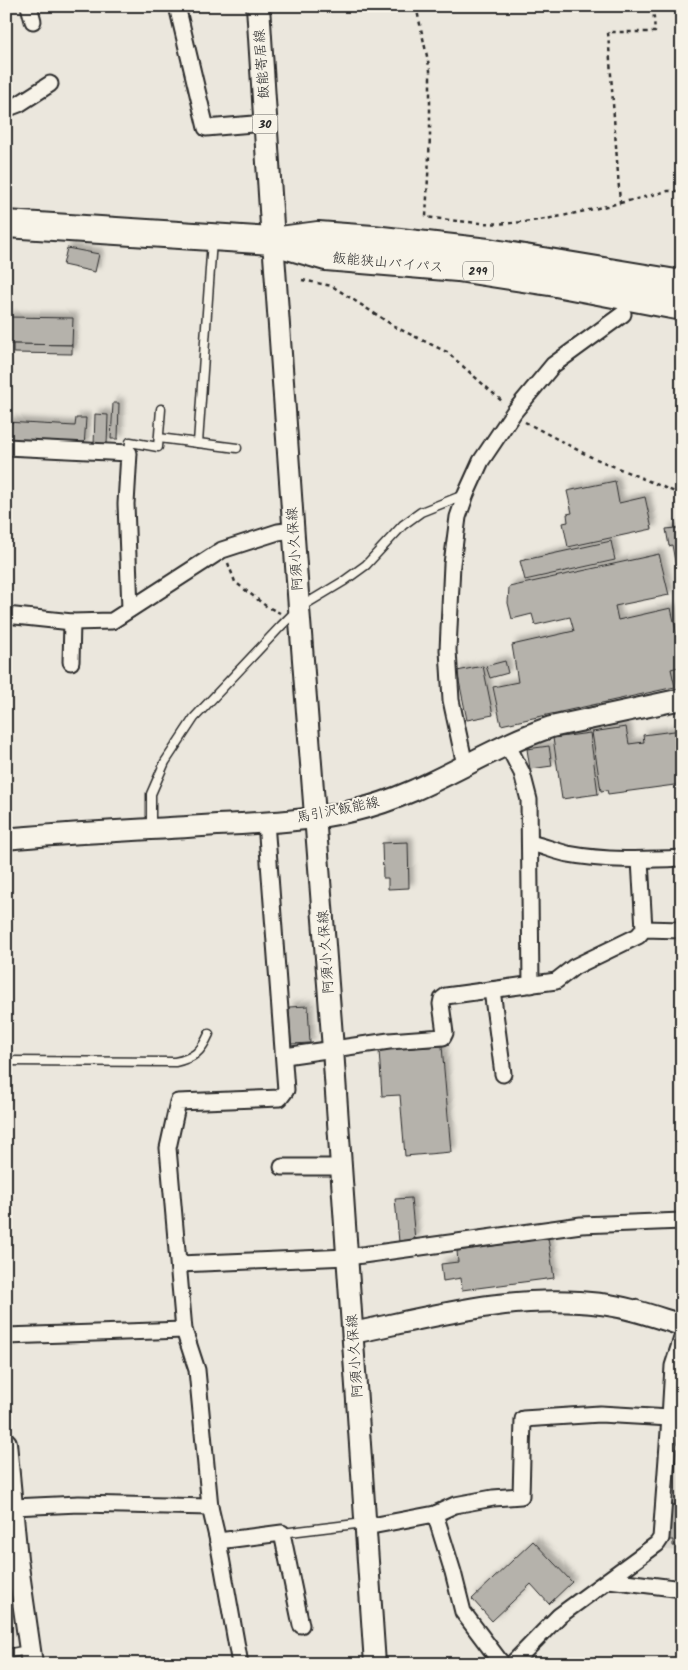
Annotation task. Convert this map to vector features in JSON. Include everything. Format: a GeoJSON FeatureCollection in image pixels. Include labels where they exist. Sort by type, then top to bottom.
{"type":"FeatureCollection","features":[{"type":"Feature","properties":{"kind":"highway","name":"飯能狭山バイパス"},"geometry":{"type":"LineString","coordinates":[[6,224],[273,242],[326,257],[458,268],[556,283],[682,307]]}},
{"type":"Feature","properties":{"kind":"highway","name":"飯能狭山バイパス"},"geometry":{"type":"LineString","coordinates":[[273,242],[318,235],[406,242],[678,279]]}},
{"type":"Feature","properties":{"kind":"main road","name":"飯能寄居線"},"geometry":{"type":"LineString","coordinates":[[258,6],[273,242]]}},
{"type":"Feature","properties":{"kind":"street"},"geometry":{"type":"LineString","coordinates":[[29,6],[32,21]]}},
{"type":"Feature","properties":{"kind":"street"},"geometry":{"type":"LineString","coordinates":[[177,6],[206,128],[265,123]]}},
{"type":"Feature","properties":{"kind":"street"},"geometry":{"type":"LineString","coordinates":[[6,109],[19,104],[50,84]]}},
{"type":"Feature","properties":{"kind":"street","name":"阿須小久保線"},"geometry":{"type":"LineString","coordinates":[[273,242],[294,530],[294,613],[315,818],[333,1050],[374,1664]]}},
{"type":"Feature","properties":{"kind":"street"},"geometry":{"type":"LineString","coordinates":[[466,765],[451,700],[448,650],[452,564],[458,517],[466,494],[481,461],[514,412],[553,365],[623,314]]}},
{"type":"Feature","properties":{"kind":"street"},"geometry":{"type":"LineString","coordinates":[[6,447],[129,453],[126,504],[130,609]]}},
{"type":"Feature","properties":{"kind":"street"},"geometry":{"type":"LineString","coordinates":[[6,615],[72,622],[112,621],[222,550],[278,532],[294,530]]}},
{"type":"Feature","properties":{"kind":"street"},"geometry":{"type":"LineString","coordinates":[[72,622],[72,662]]}},
{"type":"Feature","properties":{"kind":"street","name":"馬引沢飯能線"},"geometry":{"type":"LineString","coordinates":[[6,839],[55,834],[150,830],[315,818],[357,810],[418,788],[507,744],[551,727],[682,699]]}},
{"type":"Feature","properties":{"kind":"street"},"geometry":{"type":"LineString","coordinates":[[507,744],[522,773],[529,800],[531,985]]}},
{"type":"Feature","properties":{"kind":"street"},"geometry":{"type":"LineString","coordinates":[[240,1664],[210,1507],[197,1370],[184,1330],[168,1148],[178,1102],[280,1098],[286,1090],[285,1056],[266,822]]}},
{"type":"Feature","properties":{"kind":"street"},"geometry":{"type":"LineString","coordinates":[[530,843],[567,854],[595,858],[640,860],[682,858]]}},
{"type":"Feature","properties":{"kind":"street"},"geometry":{"type":"LineString","coordinates":[[640,860],[644,930]]}},
{"type":"Feature","properties":{"kind":"street"},"geometry":{"type":"LineString","coordinates":[[285,1056],[389,1041],[443,1036],[446,1033],[441,1004],[442,999],[446,996],[556,981],[574,967],[638,936],[644,930],[682,930]]}},
{"type":"Feature","properties":{"kind":"street"},"geometry":{"type":"LineString","coordinates":[[492,990],[503,1074]]}},
{"type":"Feature","properties":{"kind":"street"},"geometry":{"type":"LineString","coordinates":[[282,1167],[341,1167]]}},
{"type":"Feature","properties":{"kind":"street"},"geometry":{"type":"LineString","coordinates":[[178,1264],[348,1257],[581,1225],[682,1221]]}},
{"type":"Feature","properties":{"kind":"street"},"geometry":{"type":"LineString","coordinates":[[353,1333],[484,1306],[548,1301],[600,1304],[623,1308],[682,1325]]}},
{"type":"Feature","properties":{"kind":"street"},"geometry":{"type":"LineString","coordinates":[[6,1336],[184,1330]]}},
{"type":"Feature","properties":{"kind":"street"},"geometry":{"type":"LineString","coordinates":[[512,1664],[559,1616],[657,1544],[661,1538],[673,1366],[682,1338]]}},
{"type":"Feature","properties":{"kind":"street"},"geometry":{"type":"LineString","coordinates":[[366,1525],[435,1514],[455,1505],[493,1498],[521,1496],[523,1419],[600,1414],[670,1418]]}},
{"type":"Feature","properties":{"kind":"street"},"geometry":{"type":"LineString","coordinates":[[6,1443],[13,1507],[12,1560],[31,1657]]}},
{"type":"Feature","properties":{"kind":"street"},"geometry":{"type":"LineString","coordinates":[[13,1507],[79,1504],[210,1507]]}},
{"type":"Feature","properties":{"kind":"street"},"geometry":{"type":"LineString","coordinates":[[435,1514],[463,1612],[502,1664]]}},
{"type":"Feature","properties":{"kind":"street"},"geometry":{"type":"LineString","coordinates":[[218,1541],[282,1533],[301,1625]]}},
{"type":"Feature","properties":{"kind":"street"},"geometry":{"type":"LineString","coordinates":[[609,1580],[682,1589]]}},
{"type":"Feature","properties":{"kind":"lane"},"geometry":{"type":"LineString","coordinates":[[198,443],[212,238]]}},
{"type":"Feature","properties":{"kind":"lane"},"geometry":{"type":"LineString","coordinates":[[129,453],[130,442],[158,447],[161,409]]}},
{"type":"Feature","properties":{"kind":"lane"},"geometry":{"type":"LineString","coordinates":[[158,438],[237,448]]}},
{"type":"Feature","properties":{"kind":"lane"},"geometry":{"type":"LineString","coordinates":[[150,830],[151,794],[165,762],[194,718],[294,613],[366,565],[403,525],[421,512],[466,494]]}},
{"type":"Feature","properties":{"kind":"lane"},"geometry":{"type":"LineString","coordinates":[[6,1061],[175,1062],[189,1059],[203,1048],[209,1034]]}},
{"type":"Feature","properties":{"kind":"lane"},"geometry":{"type":"LineString","coordinates":[[282,1533],[366,1525]]}},
{"type":"Feature","properties":{"kind":"lane"},"geometry":{"type":"LineString","coordinates":[[6,1654],[31,1657]]}},
{"type":"Feature","properties":{"kind":"path"},"geometry":{"type":"LineString","coordinates":[[416,6],[430,70],[430,136],[426,217],[482,224],[521,222],[552,218],[668,192],[682,191]]}},
{"type":"Feature","properties":{"kind":"path"},"geometry":{"type":"LineString","coordinates":[[620,202],[608,32],[655,32],[653,6]]}},
{"type":"Feature","properties":{"kind":"path"},"geometry":{"type":"LineString","coordinates":[[302,280],[332,286],[397,328],[447,352],[528,425],[589,456],[682,495]]}},
{"type":"Feature","properties":{"kind":"path"},"geometry":{"type":"LineString","coordinates":[[222,550],[235,582],[266,606],[294,613]]}},
{"type":"Feature","properties":{"kind":"shaded area"},"geometry":{"type":"Polygon","coordinates":[[[682,1355],[682,1551],[665,1550],[678,1366],[682,1355]]]}},
{"type":"Feature","properties":{"kind":"building"},"geometry":{"type":"Polygon","coordinates":[[[67,248],[99,254],[95,272],[63,265],[67,248]]]}},
{"type":"Feature","properties":{"kind":"building"},"geometry":{"type":"Polygon","coordinates":[[[6,317],[73,318],[72,345],[6,344],[6,317]]]}},
{"type":"Feature","properties":{"kind":"building"},"geometry":{"type":"Polygon","coordinates":[[[13,344],[72,345],[72,354],[13,353],[13,344]]]}},
{"type":"Feature","properties":{"kind":"building"},"geometry":{"type":"Polygon","coordinates":[[[113,403],[119,403],[118,439],[111,439],[113,403]]]}},
{"type":"Feature","properties":{"kind":"building"},"geometry":{"type":"Polygon","coordinates":[[[95,414],[108,415],[107,445],[94,445],[95,414]]]}},
{"type":"Feature","properties":{"kind":"building"},"geometry":{"type":"Polygon","coordinates":[[[76,418],[86,418],[84,447],[6,442],[6,422],[75,426],[76,418]]]}},
{"type":"Feature","properties":{"kind":"building"},"geometry":{"type":"Polygon","coordinates":[[[615,481],[619,503],[645,497],[652,529],[568,547],[563,523],[568,522],[567,514],[572,513],[567,491],[615,481]]]}},
{"type":"Feature","properties":{"kind":"building"},"geometry":{"type":"Polygon","coordinates":[[[682,528],[682,577],[678,578],[672,545],[669,546],[666,529],[682,528]]]}},
{"type":"Feature","properties":{"kind":"building"},"geometry":{"type":"Polygon","coordinates":[[[611,541],[615,560],[525,580],[520,561],[611,541]]]}},
{"type":"Feature","properties":{"kind":"building"},"geometry":{"type":"Polygon","coordinates":[[[659,554],[669,595],[615,606],[618,620],[671,608],[682,657],[682,666],[671,669],[675,687],[501,725],[493,687],[518,682],[512,645],[574,631],[570,617],[535,625],[532,614],[512,619],[508,603],[509,587],[659,554]]]}},
{"type":"Feature","properties":{"kind":"building"},"geometry":{"type":"Polygon","coordinates":[[[505,661],[508,673],[490,678],[486,666],[505,661]]]}},
{"type":"Feature","properties":{"kind":"building"},"geometry":{"type":"Polygon","coordinates":[[[483,666],[493,715],[467,720],[457,671],[483,666]]]}},
{"type":"Feature","properties":{"kind":"building"},"geometry":{"type":"Polygon","coordinates":[[[626,727],[629,744],[644,742],[643,735],[682,730],[682,784],[608,794],[607,790],[601,791],[592,732],[626,727]]]}},
{"type":"Feature","properties":{"kind":"building"},"geometry":{"type":"Polygon","coordinates":[[[590,733],[598,794],[562,799],[553,738],[590,733]]]}},
{"type":"Feature","properties":{"kind":"building"},"geometry":{"type":"Polygon","coordinates":[[[549,746],[552,766],[530,769],[527,749],[549,746]]]}},
{"type":"Feature","properties":{"kind":"building"},"geometry":{"type":"Polygon","coordinates":[[[408,842],[409,888],[388,889],[388,878],[383,878],[382,843],[408,842]]]}},
{"type":"Feature","properties":{"kind":"building"},"geometry":{"type":"Polygon","coordinates":[[[308,1006],[310,1043],[291,1044],[289,1007],[308,1006]]]}},
{"type":"Feature","properties":{"kind":"building"},"geometry":{"type":"Polygon","coordinates":[[[442,1046],[451,1152],[405,1156],[400,1095],[382,1096],[379,1050],[442,1046]]]}},
{"type":"Feature","properties":{"kind":"building"},"geometry":{"type":"Polygon","coordinates":[[[411,1198],[415,1240],[399,1242],[395,1199],[411,1198]]]}},
{"type":"Feature","properties":{"kind":"building"},"geometry":{"type":"Polygon","coordinates":[[[548,1238],[554,1278],[462,1290],[461,1278],[443,1281],[441,1264],[458,1262],[457,1251],[548,1238]]]}},
{"type":"Feature","properties":{"kind":"building"},"geometry":{"type":"Polygon","coordinates":[[[669,1504],[681,1505],[682,1547],[673,1546],[673,1540],[668,1540],[669,1504]]]}},
{"type":"Feature","properties":{"kind":"building"},"geometry":{"type":"Polygon","coordinates":[[[533,1541],[572,1582],[549,1604],[531,1584],[492,1621],[472,1599],[533,1541]]]}}]}
